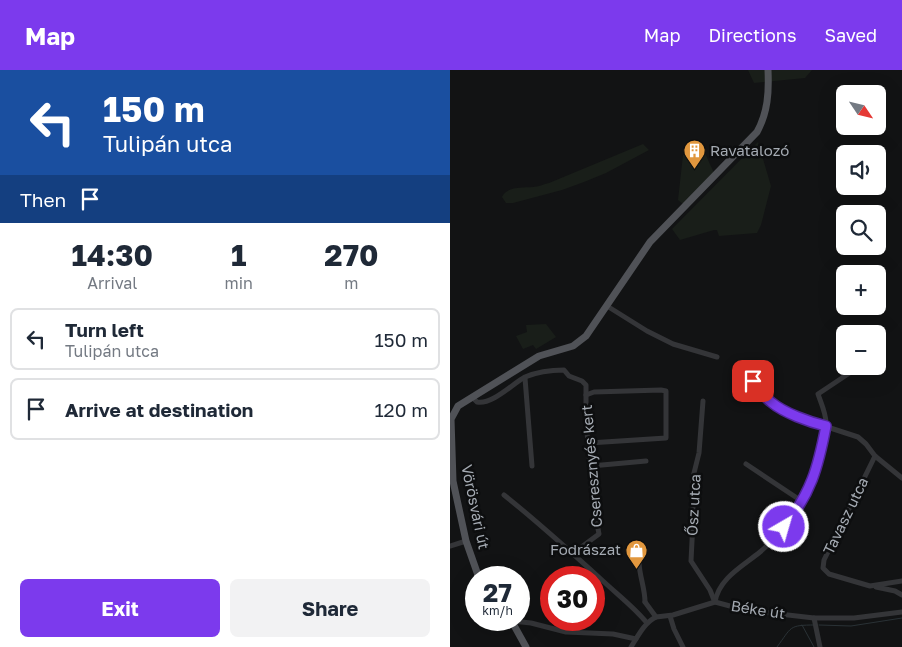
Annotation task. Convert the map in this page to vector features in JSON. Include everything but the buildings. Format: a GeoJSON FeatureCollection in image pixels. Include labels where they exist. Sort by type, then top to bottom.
{"type":"FeatureCollection","features":[{"type":"Feature","properties":{"kind":"main road","name":"Vörösvári út"},"geometry":{"type":"LineString","coordinates":[[475,566],[466,541],[453,481],[452,415],[458,406],[539,356],[572,346],[591,330],[650,242],[757,132],[763,122],[767,105],[768,70]]}},
{"type":"Feature","properties":{"kind":"main road"},"geometry":{"type":"LineString","coordinates":[[517,631],[526,647]]}},
{"type":"Feature","properties":{"kind":"street"},"geometry":{"type":"LineString","coordinates":[[607,306],[647,331],[673,344],[717,357]]}},
{"type":"Feature","properties":{"kind":"street"},"geometry":{"type":"LineString","coordinates":[[472,397],[477,402],[484,402],[525,378],[545,372],[564,370],[569,376],[584,383],[587,390],[586,395],[594,392],[666,391],[666,438],[589,444]]}},
{"type":"Feature","properties":{"kind":"street"},"geometry":{"type":"LineString","coordinates":[[715,602],[716,595],[728,578],[770,542],[803,502],[819,464],[826,426],[818,394],[846,375]]}},
{"type":"Feature","properties":{"kind":"street"},"geometry":{"type":"LineString","coordinates":[[525,378],[532,466]]}},
{"type":"Feature","properties":{"kind":"street"},"geometry":{"type":"LineString","coordinates":[[753,381],[773,404],[800,418],[858,437],[875,456],[902,478]]}},
{"type":"Feature","properties":{"kind":"street","name":"Cseresznyés kert"},"geometry":{"type":"LineString","coordinates":[[572,554],[599,534],[593,501],[586,420],[586,395]]}},
{"type":"Feature","properties":{"kind":"street","name":"Ősz utca"},"geometry":{"type":"LineString","coordinates":[[703,401],[698,453],[693,476],[691,561],[710,590],[715,602]]}},
{"type":"Feature","properties":{"kind":"street","name":"Tavasz utca"},"geometry":{"type":"LineString","coordinates":[[870,586],[829,574],[823,568],[824,560],[875,456]]}},
{"type":"Feature","properties":{"kind":"street"},"geometry":{"type":"LineString","coordinates":[[591,466],[646,461]]}},
{"type":"Feature","properties":{"kind":"street"},"geometry":{"type":"LineString","coordinates":[[746,464],[803,502]]}},
{"type":"Feature","properties":{"kind":"street"},"geometry":{"type":"LineString","coordinates":[[504,495],[536,520],[636,609],[647,623]]}},
{"type":"Feature","properties":{"kind":"street"},"geometry":{"type":"LineString","coordinates":[[450,546],[466,541]]}},
{"type":"Feature","properties":{"kind":"street"},"geometry":{"type":"LineString","coordinates":[[643,545],[639,554],[638,571],[642,580],[645,602],[656,617]]}},
{"type":"Feature","properties":{"kind":"street"},"geometry":{"type":"LineString","coordinates":[[870,586],[902,581]]}},
{"type":"Feature","properties":{"kind":"street"},"geometry":{"type":"LineString","coordinates":[[870,586],[895,591],[902,595]]}},
{"type":"Feature","properties":{"kind":"street"},"geometry":{"type":"LineString","coordinates":[[636,609],[645,602]]}},
{"type":"Feature","properties":{"kind":"street","name":"Béke út"},"geometry":{"type":"LineString","coordinates":[[632,647],[647,623],[656,617],[670,616],[715,602],[745,610],[814,620],[854,618],[902,612]]}},
{"type":"Feature","properties":{"kind":"street"},"geometry":{"type":"LineString","coordinates":[[670,616],[683,647]]}},
{"type":"Feature","properties":{"kind":"street"},"geometry":{"type":"LineString","coordinates":[[814,620],[820,647]]}},
{"type":"Feature","properties":{"kind":"street"},"geometry":{"type":"LineString","coordinates":[[530,623],[566,632],[613,634],[636,639]]}},
{"type":"Feature","properties":{"kind":"shaded area"},"geometry":{"type":"Polygon","coordinates":[[[748,70],[812,70],[805,78],[754,83],[748,70]]]}},
{"type":"Feature","properties":{"kind":"shaded area"},"geometry":{"type":"Polygon","coordinates":[[[758,142],[771,186],[761,225],[757,233],[719,236],[717,230],[714,230],[680,240],[672,229],[758,142]]]}},
{"type":"Feature","properties":{"kind":"shaded area"},"geometry":{"type":"Polygon","coordinates":[[[643,144],[649,150],[606,173],[584,182],[513,203],[506,203],[502,197],[504,193],[511,189],[535,187],[549,183],[643,144]]]}},
{"type":"Feature","properties":{"kind":"shaded area"},"geometry":{"type":"Polygon","coordinates":[[[704,151],[714,173],[683,204],[678,200],[683,155],[704,151]]]}},
{"type":"Feature","properties":{"kind":"shaded area"},"geometry":{"type":"Polygon","coordinates":[[[546,324],[556,337],[536,349],[533,345],[523,349],[516,336],[527,332],[526,325],[546,324]]]}},
{"type":"Feature","properties":{"kind":"waterway"},"geometry":{"type":"LineString","coordinates":[[819,625],[851,626],[902,618]]}},
{"type":"Feature","properties":{"kind":"waterway"},"geometry":{"type":"LineString","coordinates":[[802,625],[814,647]]}},
{"type":"Feature","properties":{"kind":"waterway"},"geometry":{"type":"LineString","coordinates":[[777,647],[792,628],[815,625]]}},
{"type":"Feature","properties":{"kind":"place","name":"Ravatalozó"},"geometry":{"type":"Point","coordinates":[694,170]}},
{"type":"Feature","properties":{"kind":"place","name":"Fodrászat"},"geometry":{"type":"Point","coordinates":[637,569]}},
{"type":"Feature","properties":{"kind":"route"},"geometry":{"type":"LineString","coordinates":[[753,381],[773,404],[800,418],[826,426],[819,464],[808,491],[800,508],[784,527]]}}]}
